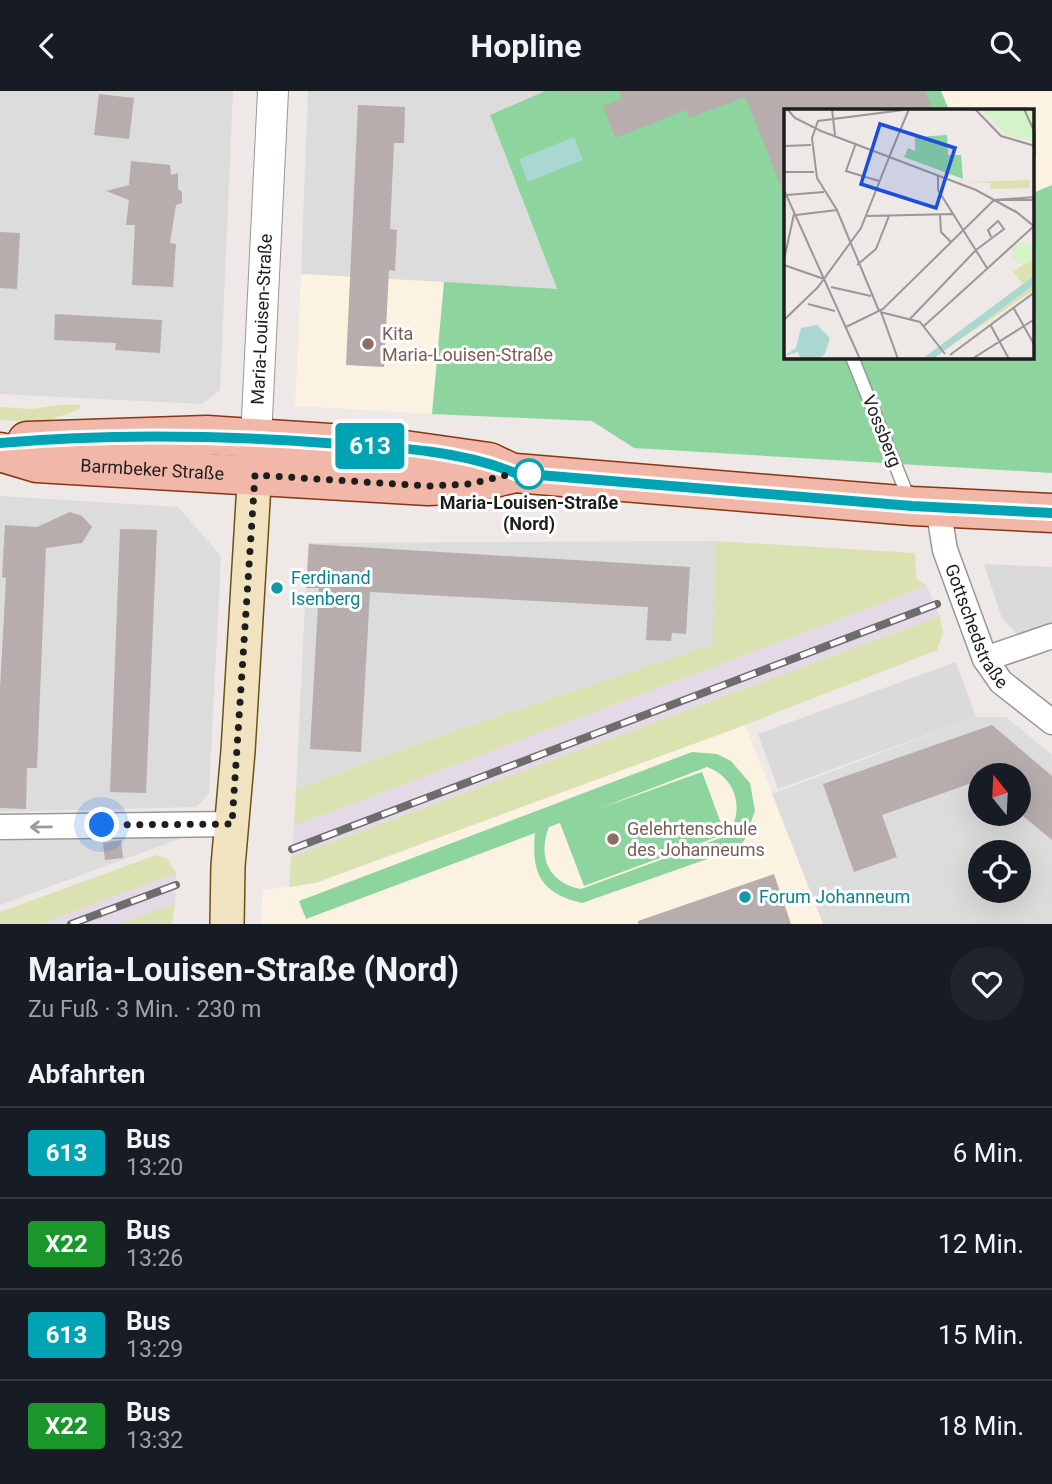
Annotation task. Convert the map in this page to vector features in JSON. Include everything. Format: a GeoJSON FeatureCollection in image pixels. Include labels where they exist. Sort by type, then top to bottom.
{"type":"FeatureCollection","features":[{"type":"Feature","properties":{"kind":"main road","name":"Barmbeker Straße"},"geometry":{"type":"LineString","coordinates":[[0,443],[160,434],[256,457],[428,486],[470,484],[515,473],[925,506],[1052,513]]}},
{"type":"Feature","properties":{"kind":"main road","name":"Barmbeker Straße"},"geometry":{"type":"LineString","coordinates":[[0,452],[37,463],[256,457]]}},
{"type":"Feature","properties":{"kind":"main road","name":"Maria-Louisen-Straße"},"geometry":{"type":"LineString","coordinates":[[227,924],[256,457]]}},
{"type":"Feature","properties":{"kind":"street","name":"Maria-Louisen-Straße"},"geometry":{"type":"LineString","coordinates":[[256,457],[273,91]]}},
{"type":"Feature","properties":{"kind":"street","name":"Gottschedstraße"},"geometry":{"type":"LineString","coordinates":[[925,506],[945,550],[985,659],[1001,683],[1052,722]]}},
{"type":"Feature","properties":{"kind":"street"},"geometry":{"type":"LineString","coordinates":[[985,659],[1052,636]]}},
{"type":"Feature","properties":{"kind":"street"},"geometry":{"type":"LineString","coordinates":[[0,827],[232,824]]}},
{"type":"Feature","properties":{"kind":"lane","name":"Vossberg"},"geometry":{"type":"LineString","coordinates":[[853,359],[925,506]]}},
{"type":"Feature","properties":{"kind":"shaded area"},"geometry":{"type":"Polygon","coordinates":[[[0,91],[233,91],[220,390],[202,404],[0,394],[0,91]]]}},
{"type":"Feature","properties":{"kind":"shaded area"},"geometry":{"type":"Polygon","coordinates":[[[308,91],[545,91],[490,115],[557,290],[301,274],[308,91]]]}},
{"type":"Feature","properties":{"kind":"shaded area"},"geometry":{"type":"Polygon","coordinates":[[[941,91],[1052,91],[1052,185],[1034,193],[1034,109],[949,109],[941,91]]]}},
{"type":"Feature","properties":{"kind":"shaded area","name":"Kita Maria-Louisen-Straße"},"geometry":{"type":"Polygon","coordinates":[[[301,274],[444,282],[432,414],[295,406],[301,274]]]}},
{"type":"Feature","properties":{"kind":"shaded area"},"geometry":{"type":"Polygon","coordinates":[[[0,496],[178,507],[221,556],[209,794],[196,807],[0,812],[0,496]]]}},
{"type":"Feature","properties":{"kind":"shaded area"},"geometry":{"type":"Polygon","coordinates":[[[715,541],[715,644],[456,730],[296,789],[308,543],[715,541]]]}},
{"type":"Feature","properties":{"kind":"shaded area"},"geometry":{"type":"Polygon","coordinates":[[[984,564],[1052,567],[1052,626],[1019,636],[1002,618],[984,564]]]}},
{"type":"Feature","properties":{"kind":"shaded area"},"geometry":{"type":"Polygon","coordinates":[[[927,586],[940,616],[291,857],[294,826],[927,586]]]}},
{"type":"Feature","properties":{"kind":"shaded area"},"geometry":{"type":"Polygon","coordinates":[[[956,662],[976,717],[778,789],[758,734],[956,662]]]}},
{"type":"Feature","properties":{"kind":"shaded area"},"geometry":{"type":"Polygon","coordinates":[[[976,717],[1006,717],[1052,755],[1052,924],[823,924],[772,794],[976,717]]]}},
{"type":"Feature","properties":{"kind":"shaded area","name":"Gelehrtenschule des Johanneums"},"geometry":{"type":"Polygon","coordinates":[[[745,725],[823,924],[261,924],[263,890],[316,883],[745,725]]]}},
{"type":"Feature","properties":{"kind":"shaded area"},"geometry":{"type":"Polygon","coordinates":[[[179,839],[0,905],[0,841],[179,839]]]}},
{"type":"Feature","properties":{"kind":"shaded area"},"geometry":{"type":"Polygon","coordinates":[[[176,873],[175,903],[118,924],[41,924],[176,873]]]}},
{"type":"Feature","properties":{"kind":"green space"},"geometry":{"type":"Polygon","coordinates":[[[545,91],[941,91],[949,109],[784,109],[784,359],[1034,359],[1034,193],[1052,185],[1052,473],[634,448],[592,421],[432,414],[444,282],[557,289],[490,115],[545,91]]]}},
{"type":"Feature","properties":{"kind":"green space"},"geometry":{"type":"Polygon","coordinates":[[[81,405],[78,410],[43,422],[0,420],[0,407],[32,409],[81,405]]]}},
{"type":"Feature","properties":{"kind":"green space"},"geometry":{"type":"Polygon","coordinates":[[[715,541],[915,553],[916,578],[927,586],[294,826],[296,789],[456,730],[714,644],[715,541]]]}},
{"type":"Feature","properties":{"kind":"green space"},"geometry":{"type":"Polygon","coordinates":[[[940,616],[943,633],[937,650],[745,725],[315,883],[289,887],[291,857],[940,616]]]}},
{"type":"Feature","properties":{"kind":"green space"},"geometry":{"type":"Polygon","coordinates":[[[692,752],[717,754],[731,761],[750,783],[755,811],[744,841],[733,850],[582,903],[556,893],[541,879],[535,859],[535,833],[306,919],[299,901],[692,752]],[[707,767],[598,809],[702,772],[725,834],[584,886],[560,823],[549,827],[546,838],[544,849],[548,867],[561,881],[581,889],[726,836],[736,817],[737,807],[731,787],[717,772],[707,767]]]}},
{"type":"Feature","properties":{"kind":"green space"},"geometry":{"type":"Polygon","coordinates":[[[156,855],[166,858],[176,873],[41,924],[0,924],[0,912],[156,855]]]}},
{"type":"Feature","properties":{"kind":"green space"},"geometry":{"type":"Polygon","coordinates":[[[175,903],[172,924],[118,924],[175,903]]]}},
{"type":"Feature","properties":{"kind":"water"},"geometry":{"type":"Polygon","coordinates":[[[574,137],[583,160],[528,182],[519,159],[574,137]]]}},
{"type":"Feature","properties":{"kind":"building"},"geometry":{"type":"Polygon","coordinates":[[[620,91],[925,91],[932,106],[924,109],[784,109],[784,194],[745,97],[689,118],[686,110],[615,138],[603,106],[622,99],[620,91]]]}},
{"type":"Feature","properties":{"kind":"building"},"geometry":{"type":"Polygon","coordinates":[[[99,94],[134,98],[129,139],[94,135],[99,94]]]}},
{"type":"Feature","properties":{"kind":"building"},"geometry":{"type":"Polygon","coordinates":[[[358,105],[405,107],[404,143],[394,143],[390,229],[397,230],[395,271],[389,270],[384,367],[346,365],[358,105]]]}},
{"type":"Feature","properties":{"kind":"building"},"geometry":{"type":"Polygon","coordinates":[[[131,161],[170,165],[171,175],[178,173],[178,189],[182,192],[182,203],[176,205],[170,243],[176,244],[173,287],[132,285],[135,225],[126,225],[129,200],[106,191],[129,185],[131,161]]]}},
{"type":"Feature","properties":{"kind":"building"},"geometry":{"type":"Polygon","coordinates":[[[0,232],[20,233],[17,289],[0,288],[0,232]]]}},
{"type":"Feature","properties":{"kind":"building"},"geometry":{"type":"Polygon","coordinates":[[[55,314],[162,320],[160,353],[115,350],[116,343],[54,340],[55,314]]]}},
{"type":"Feature","properties":{"kind":"building"},"geometry":{"type":"Polygon","coordinates":[[[70,512],[82,516],[92,527],[82,543],[46,548],[37,768],[27,768],[26,809],[0,808],[0,688],[6,578],[2,577],[5,525],[37,527],[70,512]]]}},
{"type":"Feature","properties":{"kind":"building"},"geometry":{"type":"Polygon","coordinates":[[[120,529],[157,530],[146,793],[110,792],[120,529]]]}},
{"type":"Feature","properties":{"kind":"building"},"geometry":{"type":"Polygon","coordinates":[[[309,544],[690,567],[686,634],[672,633],[671,641],[646,640],[648,607],[370,592],[361,752],[310,749],[319,588],[306,588],[309,544]]]}},
{"type":"Feature","properties":{"kind":"building"},"geometry":{"type":"Polygon","coordinates":[[[992,725],[1052,776],[1052,840],[1031,823],[1031,763],[968,763],[968,784],[882,815],[897,857],[854,872],[823,784],[992,725]]]}},
{"type":"Feature","properties":{"kind":"building"},"geometry":{"type":"Polygon","coordinates":[[[121,840],[123,858],[105,860],[103,843],[121,840]]]}},
{"type":"Feature","properties":{"kind":"building","name":"Forum Johanneum"},"geometry":{"type":"Polygon","coordinates":[[[774,874],[791,924],[638,924],[638,921],[774,874]]]}},
{"type":"Feature","properties":{"kind":"railway"},"geometry":{"type":"LineString","coordinates":[[292,849],[937,604]]}},
{"type":"Feature","properties":{"kind":"railway"},"geometry":{"type":"LineString","coordinates":[[71,924],[176,885]]}},
{"type":"Feature","properties":{"kind":"bus line","name":"613"},"geometry":{"type":"LineString","coordinates":[[0,443],[160,434],[303,441],[376,446],[489,462],[515,473],[912,506],[1052,513]]}},
{"type":"Feature","properties":{"kind":"place","name":"Kita Maria-Louisen-Straße"},"geometry":{"type":"Point","coordinates":[368,344]}},
{"type":"Feature","properties":{"kind":"place","name":"Maria-Louisen-Straße (Nord)"},"geometry":{"type":"Point","coordinates":[529,474]}},
{"type":"Feature","properties":{"kind":"place","name":"Ferdinand Isenberg"},"geometry":{"type":"Point","coordinates":[277,588]}},
{"type":"Feature","properties":{"kind":"place","name":"Gelehrtenschule des Johanneums"},"geometry":{"type":"Point","coordinates":[613,839]}},
{"type":"Feature","properties":{"kind":"place","name":"Forum Johanneum"},"geometry":{"type":"Point","coordinates":[745,897]}},
{"type":"Feature","properties":{"kind":"route"},"geometry":{"type":"LineString","coordinates":[[102,825],[232,824],[239,751],[255,475],[428,486],[470,484],[515,473],[529,474]]}}]}
